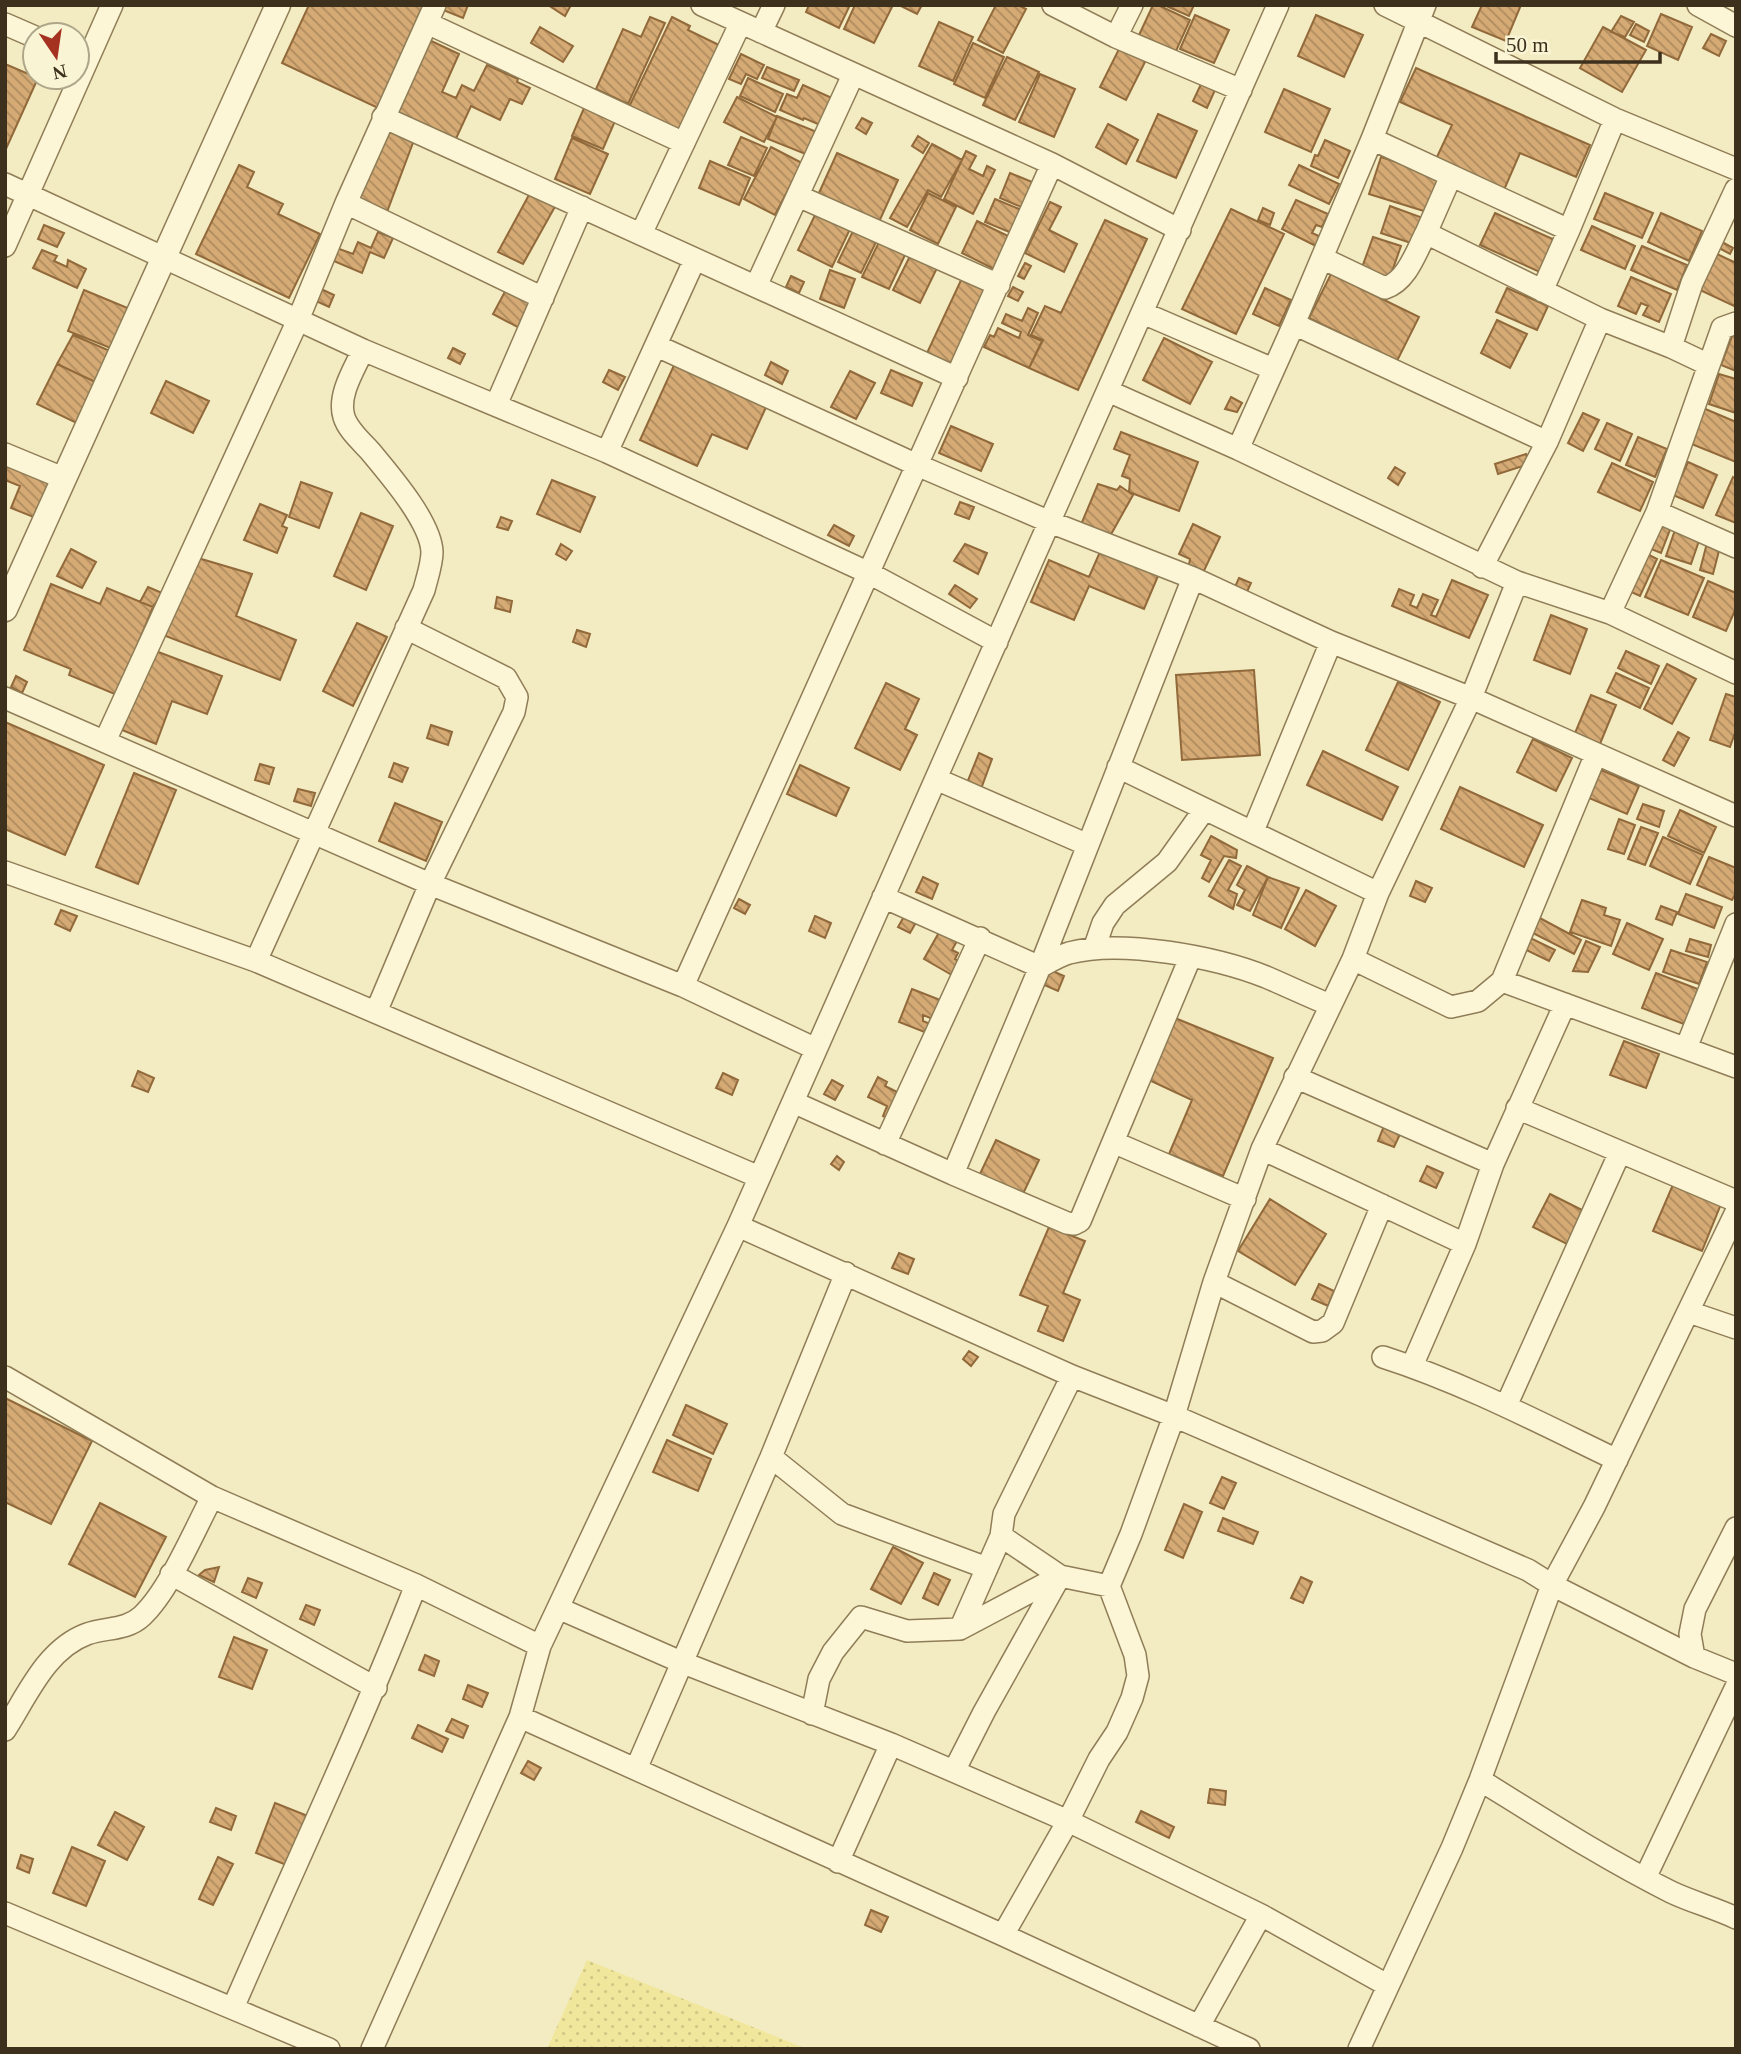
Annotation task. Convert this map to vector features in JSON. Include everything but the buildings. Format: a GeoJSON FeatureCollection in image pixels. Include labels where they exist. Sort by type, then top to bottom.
{"type":"FeatureCollection","features":[{"type":"Feature","properties":{"kind":"street"},"geometry":{"type":"LineString","coordinates":[[91,42],[112,5]]}},
{"type":"Feature","properties":{"kind":"street"},"geometry":{"type":"LineString","coordinates":[[5,609],[278,5]]}},
{"type":"Feature","properties":{"kind":"street"},"geometry":{"type":"LineString","coordinates":[[702,5],[1052,164],[1180,230]]}},
{"type":"Feature","properties":{"kind":"street"},"geometry":{"type":"LineString","coordinates":[[761,32],[774,5]]}},
{"type":"Feature","properties":{"kind":"street"},"geometry":{"type":"LineString","coordinates":[[1053,5],[1116,37],[1241,90]]}},
{"type":"Feature","properties":{"kind":"street"},"geometry":{"type":"LineString","coordinates":[[1116,37],[1132,5]]}},
{"type":"Feature","properties":{"kind":"street"},"geometry":{"type":"LineString","coordinates":[[372,2049],[520,1717],[540,1646],[738,1226],[1278,5]]}},
{"type":"Feature","properties":{"kind":"street"},"geometry":{"type":"LineString","coordinates":[[1385,5],[1422,13],[1615,119],[1736,169]]}},
{"type":"Feature","properties":{"kind":"street"},"geometry":{"type":"LineString","coordinates":[[1698,5],[1736,26]]}},
{"type":"Feature","properties":{"kind":"street"},"geometry":{"type":"LineString","coordinates":[[1238,449],[1322,258],[1422,13]]}},
{"type":"Feature","properties":{"kind":"street"},"geometry":{"type":"LineString","coordinates":[[105,741],[298,320],[346,202],[431,14],[684,143]]}},
{"type":"Feature","properties":{"kind":"street"},"geometry":{"type":"LineString","coordinates":[[641,234],[740,24]]}},
{"type":"Feature","properties":{"kind":"street"},"geometry":{"type":"LineString","coordinates":[[756,286],[853,75]]}},
{"type":"Feature","properties":{"kind":"street"},"geometry":{"type":"LineString","coordinates":[[5,246],[69,91]]}},
{"type":"Feature","properties":{"kind":"street"},"geometry":{"type":"LineString","coordinates":[[383,117],[957,378]]}},
{"type":"Feature","properties":{"kind":"street"},"geometry":{"type":"LineString","coordinates":[[1542,290],[1615,119]]}},
{"type":"Feature","properties":{"kind":"street"},"geometry":{"type":"LineString","coordinates":[[1372,139],[1569,230]]}},
{"type":"Feature","properties":{"kind":"street"},"geometry":{"type":"LineString","coordinates":[[683,986],[1052,164]]}},
{"type":"Feature","properties":{"kind":"street"},"geometry":{"type":"LineString","coordinates":[[1322,258],[1385,288],[1394,285],[1403,275],[1426,233],[1451,176]]}},
{"type":"Feature","properties":{"kind":"street"},"geometry":{"type":"LineString","coordinates":[[5,184],[363,350],[607,452],[869,573],[997,642]]}},
{"type":"Feature","properties":{"kind":"street"},"geometry":{"type":"LineString","coordinates":[[1671,347],[1692,283],[1736,189]]}},
{"type":"Feature","properties":{"kind":"street"},"geometry":{"type":"LineString","coordinates":[[799,196],[999,285]]}},
{"type":"Feature","properties":{"kind":"street"},"geometry":{"type":"LineString","coordinates":[[346,202],[543,298]]}},
{"type":"Feature","properties":{"kind":"street"},"geometry":{"type":"LineString","coordinates":[[496,405],[582,207]]}},
{"type":"Feature","properties":{"kind":"street"},"geometry":{"type":"LineString","coordinates":[[1426,233],[1600,319],[1709,365]]}},
{"type":"Feature","properties":{"kind":"street"},"geometry":{"type":"LineString","coordinates":[[607,452],[695,258]]}},
{"type":"Feature","properties":{"kind":"street"},"geometry":{"type":"LineString","coordinates":[[1143,313],[1273,369]]}},
{"type":"Feature","properties":{"kind":"street"},"geometry":{"type":"LineString","coordinates":[[1482,566],[1547,442],[1600,319]]}},
{"type":"Feature","properties":{"kind":"street"},"geometry":{"type":"LineString","coordinates":[[1610,613],[1657,512],[1722,328],[1736,323]]}},
{"type":"Feature","properties":{"kind":"street"},"geometry":{"type":"LineString","coordinates":[[1294,324],[1547,442]]}},
{"type":"Feature","properties":{"kind":"street"},"geometry":{"type":"LineString","coordinates":[[657,346],[916,465],[1050,522],[1193,578],[1331,642],[1471,698],[1736,816]]}},
{"type":"Feature","properties":{"kind":"street"},"geometry":{"type":"LineString","coordinates":[[256,961],[424,590],[432,551],[420,519],[398,483],[354,434],[343,416],[346,386],[363,350]]}},
{"type":"Feature","properties":{"kind":"street"},"geometry":{"type":"LineString","coordinates":[[1108,391],[1238,449],[1517,582],[1610,613],[1736,673]]}},
{"type":"Feature","properties":{"kind":"street"},"geometry":{"type":"LineString","coordinates":[[5,454],[63,478]]}},
{"type":"Feature","properties":{"kind":"street"},"geometry":{"type":"LineString","coordinates":[[1657,512],[1736,547]]}},
{"type":"Feature","properties":{"kind":"street"},"geometry":{"type":"LineString","coordinates":[[953,1174],[1040,967],[1193,578]]}},
{"type":"Feature","properties":{"kind":"street"},"geometry":{"type":"LineString","coordinates":[[1003,1935],[1068,1821],[1132,1698],[1138,1676],[1135,1655],[1109,1586],[1174,1416],[1214,1282],[1262,1149],[1353,960],[1378,893],[1471,698],[1517,582]]}},
{"type":"Feature","properties":{"kind":"street"},"geometry":{"type":"LineString","coordinates":[[376,1012],[430,884],[514,712],[517,697],[506,678],[405,628]]}},
{"type":"Feature","properties":{"kind":"street"},"geometry":{"type":"LineString","coordinates":[[1253,831],[1331,642]]}},
{"type":"Feature","properties":{"kind":"street"},"geometry":{"type":"LineString","coordinates":[[5,698],[430,884],[683,986],[816,1049]]}},
{"type":"Feature","properties":{"kind":"street"},"geometry":{"type":"LineString","coordinates":[[1353,960],[1451,1007],[1478,1000],[1502,981],[1596,754]]}},
{"type":"Feature","properties":{"kind":"street"},"geometry":{"type":"LineString","coordinates":[[1118,767],[1378,893]]}},
{"type":"Feature","properties":{"kind":"street"},"geometry":{"type":"LineString","coordinates":[[936,779],[1088,845]]}},
{"type":"Feature","properties":{"kind":"street"},"geometry":{"type":"LineString","coordinates":[[1094,949],[1103,923],[1115,905],[1167,862],[1204,810]]}},
{"type":"Feature","properties":{"kind":"street"},"geometry":{"type":"LineString","coordinates":[[5,872],[256,961],[759,1177]]}},
{"type":"Feature","properties":{"kind":"street"},"geometry":{"type":"LineString","coordinates":[[884,897],[1040,967]]}},
{"type":"Feature","properties":{"kind":"street"},"geometry":{"type":"LineString","coordinates":[[1686,1048],[1736,924]]}},
{"type":"Feature","properties":{"kind":"street"},"geometry":{"type":"LineString","coordinates":[[885,1144],[980,938]]}},
{"type":"Feature","properties":{"kind":"street"},"geometry":{"type":"LineString","coordinates":[[1040,967],[1068,953],[1135,948],[1219,962],[1247,970],[1330,1005]]}},
{"type":"Feature","properties":{"kind":"street"},"geometry":{"type":"LineString","coordinates":[[793,1102],[953,1174],[1074,1224],[1080,1221],[1190,958]]}},
{"type":"Feature","properties":{"kind":"street"},"geometry":{"type":"LineString","coordinates":[[1502,981],[1736,1067]]}},
{"type":"Feature","properties":{"kind":"street"},"geometry":{"type":"LineString","coordinates":[[1412,1366],[1465,1244],[1493,1164],[1564,1004]]}},
{"type":"Feature","properties":{"kind":"street"},"geometry":{"type":"LineString","coordinates":[[1295,1077],[1493,1164]]}},
{"type":"Feature","properties":{"kind":"street"},"geometry":{"type":"LineString","coordinates":[[1517,1108],[1736,1201]]}},
{"type":"Feature","properties":{"kind":"street"},"geometry":{"type":"LineString","coordinates":[[1113,1142],[1245,1199]]}},
{"type":"Feature","properties":{"kind":"street"},"geometry":{"type":"LineString","coordinates":[[1262,1149],[1465,1244]]}},
{"type":"Feature","properties":{"kind":"street"},"geometry":{"type":"LineString","coordinates":[[1506,1406],[1620,1152]]}},
{"type":"Feature","properties":{"kind":"street"},"geometry":{"type":"LineString","coordinates":[[1214,1282],[1313,1332],[1322,1331],[1334,1323],[1382,1206]]}},
{"type":"Feature","properties":{"kind":"street"},"geometry":{"type":"LineString","coordinates":[[1359,2049],[1452,1848],[1552,1585],[1617,1460],[1736,1212]]}},
{"type":"Feature","properties":{"kind":"street"},"geometry":{"type":"LineString","coordinates":[[738,1226],[1072,1376],[1174,1416],[1528,1570],[1552,1585],[1694,1657],[1736,1674]]}},
{"type":"Feature","properties":{"kind":"street"},"geometry":{"type":"LineString","coordinates":[[636,1769],[771,1457],[846,1273]]}},
{"type":"Feature","properties":{"kind":"street"},"geometry":{"type":"LineString","coordinates":[[1689,1312],[1736,1328]]}},
{"type":"Feature","properties":{"kind":"street"},"geometry":{"type":"LineString","coordinates":[[1382,1357],[1412,1366],[1506,1406],[1617,1460]]}},
{"type":"Feature","properties":{"kind":"street"},"geometry":{"type":"LineString","coordinates":[[960,1629],[1001,1536],[1004,1514],[1072,1376]]}},
{"type":"Feature","properties":{"kind":"street"},"geometry":{"type":"LineString","coordinates":[[5,1377],[212,1497],[416,1585],[540,1646]]}},
{"type":"Feature","properties":{"kind":"street"},"geometry":{"type":"LineString","coordinates":[[771,1457],[842,1514],[987,1568]]}},
{"type":"Feature","properties":{"kind":"street"},"geometry":{"type":"LineString","coordinates":[[5,1730],[50,1659],[66,1644],[88,1633],[118,1629],[140,1619],[158,1599],[212,1497]]}},
{"type":"Feature","properties":{"kind":"street"},"geometry":{"type":"LineString","coordinates":[[1694,1657],[1690,1634],[1695,1609],[1736,1528]]}},
{"type":"Feature","properties":{"kind":"street"},"geometry":{"type":"LineString","coordinates":[[1001,1536],[1060,1576],[1109,1586]]}},
{"type":"Feature","properties":{"kind":"street"},"geometry":{"type":"LineString","coordinates":[[171,1574],[376,1688]]}},
{"type":"Feature","properties":{"kind":"street"},"geometry":{"type":"LineString","coordinates":[[812,1714],[819,1679],[833,1652],[861,1617],[907,1631],[960,1629],[1060,1576]]}},
{"type":"Feature","properties":{"kind":"street"},"geometry":{"type":"LineString","coordinates":[[954,1771],[1060,1576]]}},
{"type":"Feature","properties":{"kind":"street"},"geometry":{"type":"LineString","coordinates":[[233,2008],[376,1688],[416,1585]]}},
{"type":"Feature","properties":{"kind":"street"},"geometry":{"type":"LineString","coordinates":[[558,1608],[681,1662],[891,1744],[1068,1821],[1261,1915],[1387,1985]]}},
{"type":"Feature","properties":{"kind":"street"},"geometry":{"type":"LineString","coordinates":[[1645,1878],[1736,1687]]}},
{"type":"Feature","properties":{"kind":"street"},"geometry":{"type":"LineString","coordinates":[[520,1717],[1249,2049]]}},
{"type":"Feature","properties":{"kind":"street"},"geometry":{"type":"LineString","coordinates":[[838,1863],[891,1744]]}},
{"type":"Feature","properties":{"kind":"street"},"geometry":{"type":"LineString","coordinates":[[1480,1780],[1571,1837],[1645,1878],[1736,1918]]}},
{"type":"Feature","properties":{"kind":"street"},"geometry":{"type":"LineString","coordinates":[[5,1913],[329,2049]]}},
{"type":"Feature","properties":{"kind":"street"},"geometry":{"type":"LineString","coordinates":[[1199,2026],[1261,1915]]}},
{"type":"Feature","properties":{"kind":"sand"},"geometry":{"type":"Polygon","coordinates":[[[587,1960],[807,2049],[547,2049],[587,1960]]]}}]}
